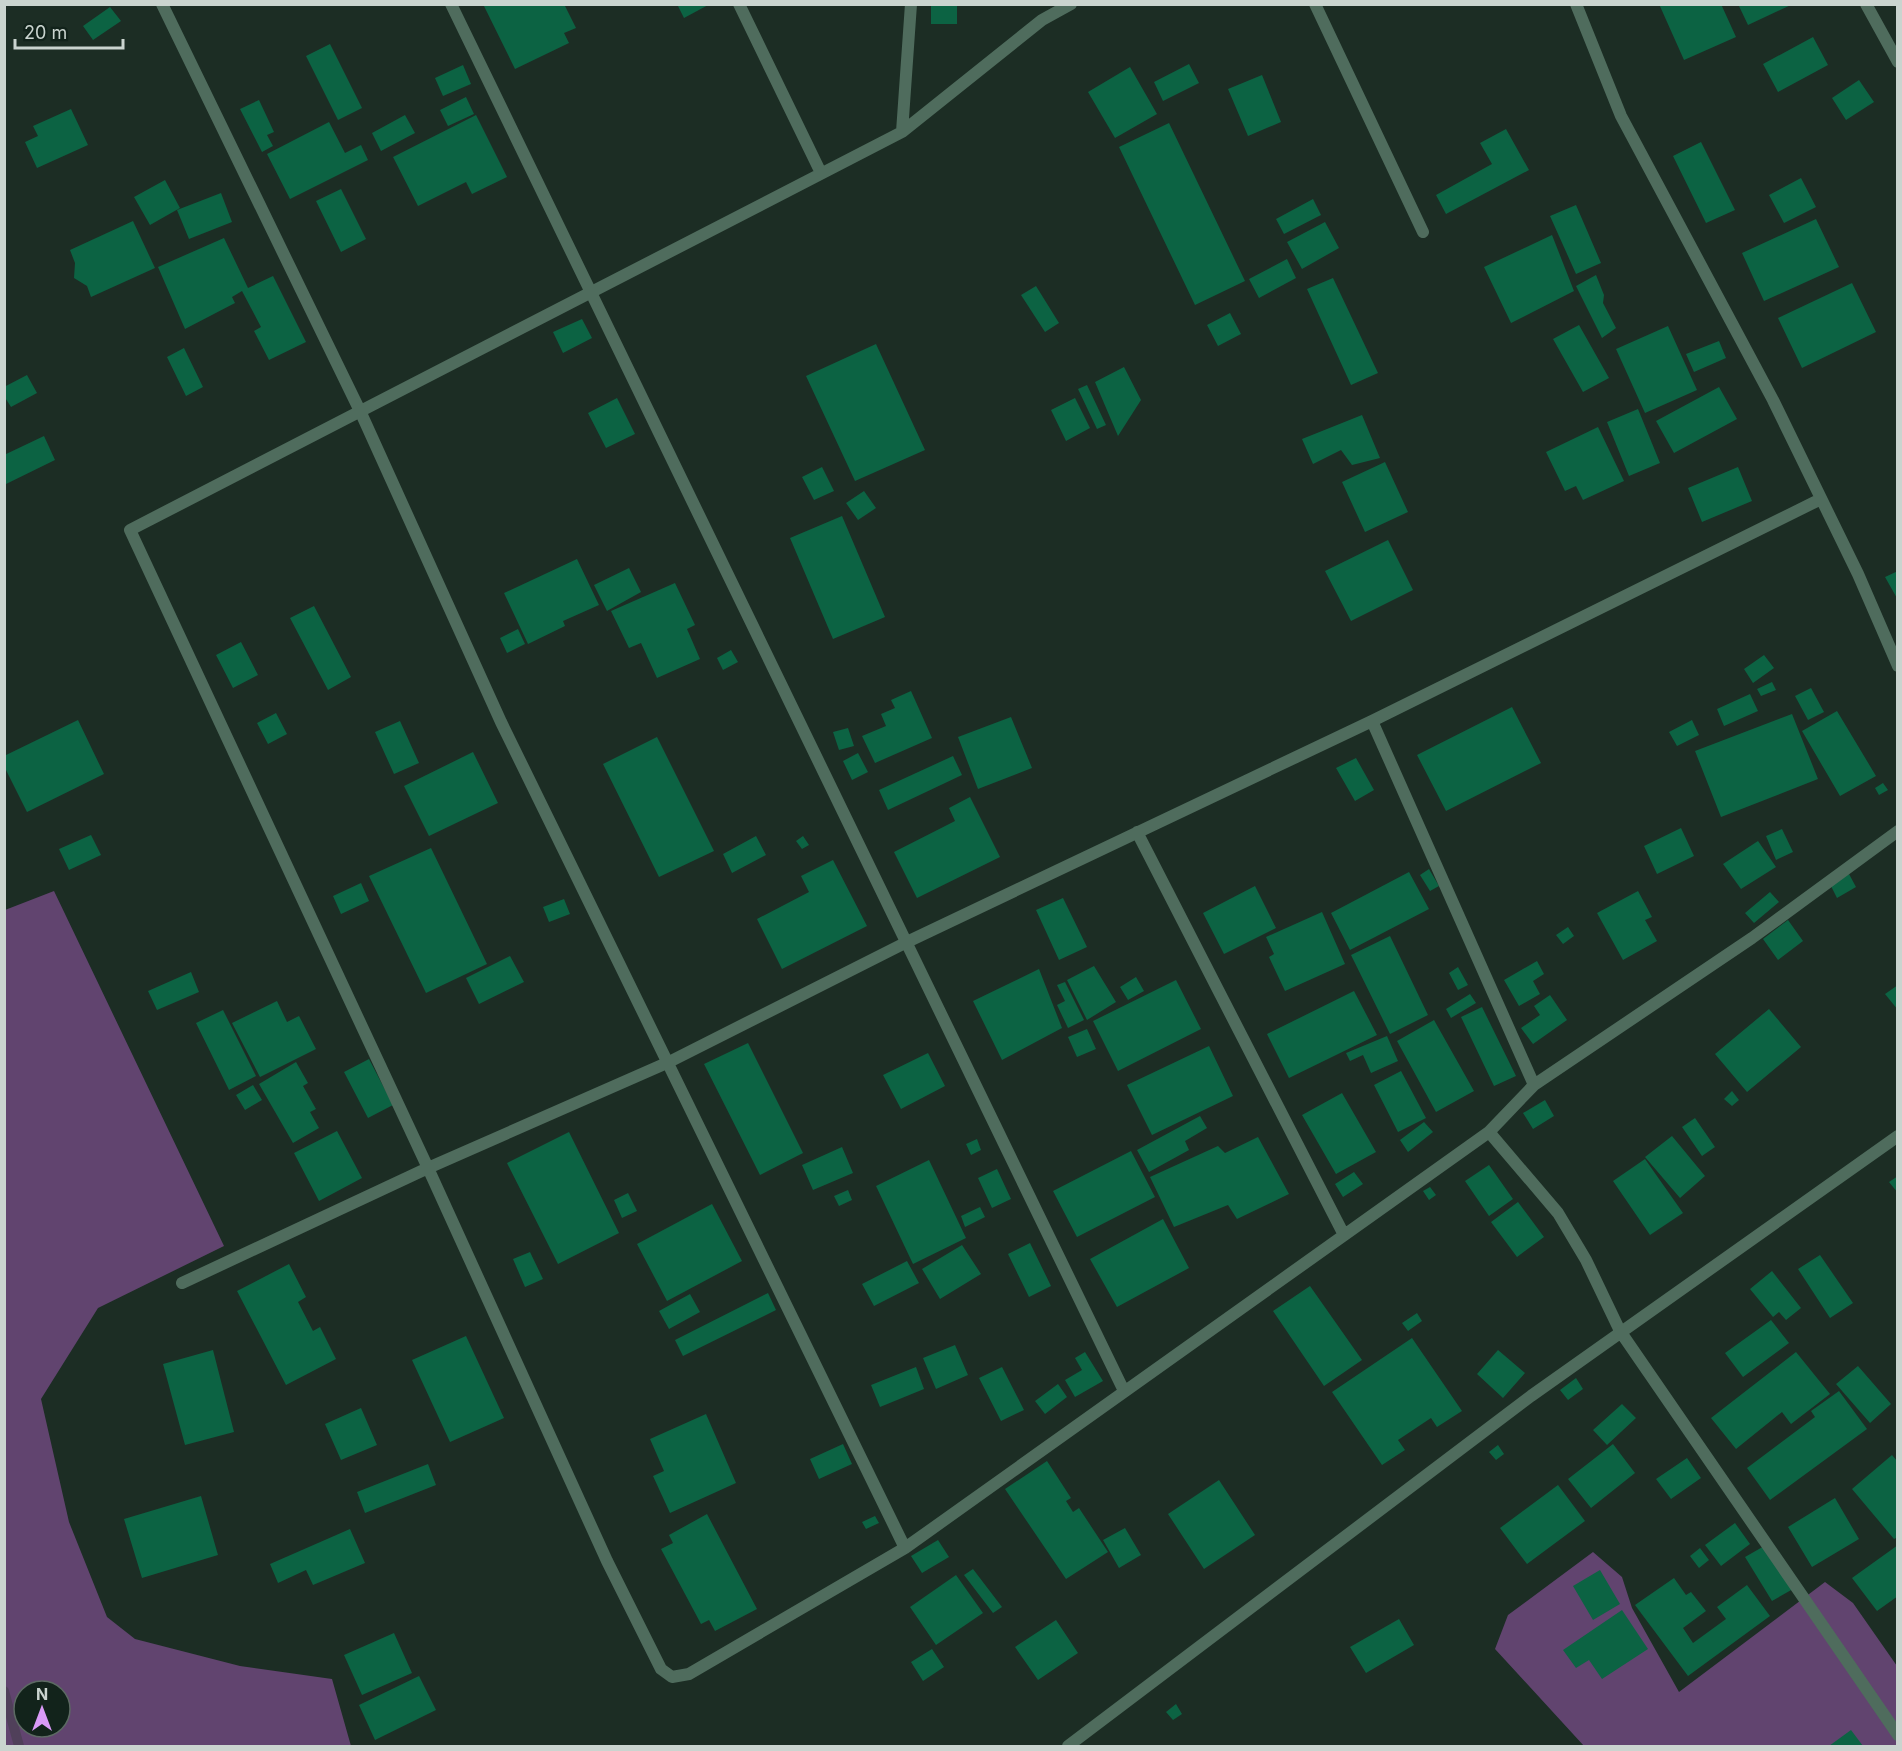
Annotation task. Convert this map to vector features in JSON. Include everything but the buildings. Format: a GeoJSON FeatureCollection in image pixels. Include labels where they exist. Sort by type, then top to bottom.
{"type":"FeatureCollection","features":[{"type":"Feature","properties":{"kind":"street"},"geometry":{"type":"LineString","coordinates":[[162,4],[361,413],[501,722],[905,1548]]}},
{"type":"Feature","properties":{"kind":"street"},"geometry":{"type":"LineString","coordinates":[[452,4],[1124,1391]]}},
{"type":"Feature","properties":{"kind":"street"},"geometry":{"type":"LineString","coordinates":[[739,4],[821,173]]}},
{"type":"Feature","properties":{"kind":"street"},"geometry":{"type":"LineString","coordinates":[[902,132],[911,4]]}},
{"type":"Feature","properties":{"kind":"street"},"geometry":{"type":"LineString","coordinates":[[1071,4],[1042,20],[902,132],[361,413],[130,530],[428,1168],[607,1561],[661,1669],[672,1677],[689,1674],[905,1548],[1489,1132],[1534,1085],[1752,938],[1898,831]]}},
{"type":"Feature","properties":{"kind":"street"},"geometry":{"type":"LineString","coordinates":[[1315,4],[1423,232]]}},
{"type":"Feature","properties":{"kind":"street"},"geometry":{"type":"LineString","coordinates":[[1576,4],[1621,116],[1773,400],[1858,574],[1898,666]]}},
{"type":"Feature","properties":{"kind":"street"},"geometry":{"type":"LineString","coordinates":[[1866,4],[1898,62]]}},
{"type":"Feature","properties":{"kind":"street"},"geometry":{"type":"LineString","coordinates":[[182,1283],[428,1168],[669,1062],[907,942],[1372,721],[1821,499]]}},
{"type":"Feature","properties":{"kind":"street"},"geometry":{"type":"LineString","coordinates":[[1372,721],[1534,1085]]}},
{"type":"Feature","properties":{"kind":"street"},"geometry":{"type":"LineString","coordinates":[[1137,832],[1344,1235]]}},
{"type":"Feature","properties":{"kind":"street"},"geometry":{"type":"LineString","coordinates":[[1489,1132],[1558,1214],[1586,1260],[1620,1331],[1898,1735]]}},
{"type":"Feature","properties":{"kind":"street"},"geometry":{"type":"LineString","coordinates":[[1068,1746],[1620,1331],[1898,1136]]}},
{"type":"Feature","properties":{"kind":"shaded area"},"geometry":{"type":"Polygon","coordinates":[[[54,891],[224,1246],[98,1308],[41,1399],[69,1522],[107,1617],[135,1639],[240,1666],[332,1679],[351,1746],[5,1746],[5,910],[54,891]]]}},
{"type":"Feature","properties":{"kind":"shaded area"},"geometry":{"type":"Polygon","coordinates":[[[1593,1552],[1622,1577],[1632,1608],[1679,1692],[1825,1582],[1853,1603],[1897,1666],[1897,1746],[1584,1746],[1495,1649],[1508,1615],[1593,1552]]]}},
{"type":"Feature","properties":{"kind":"waterway"},"geometry":{"type":"LineString","coordinates":[[4,1691],[19,1746]]}}]}
